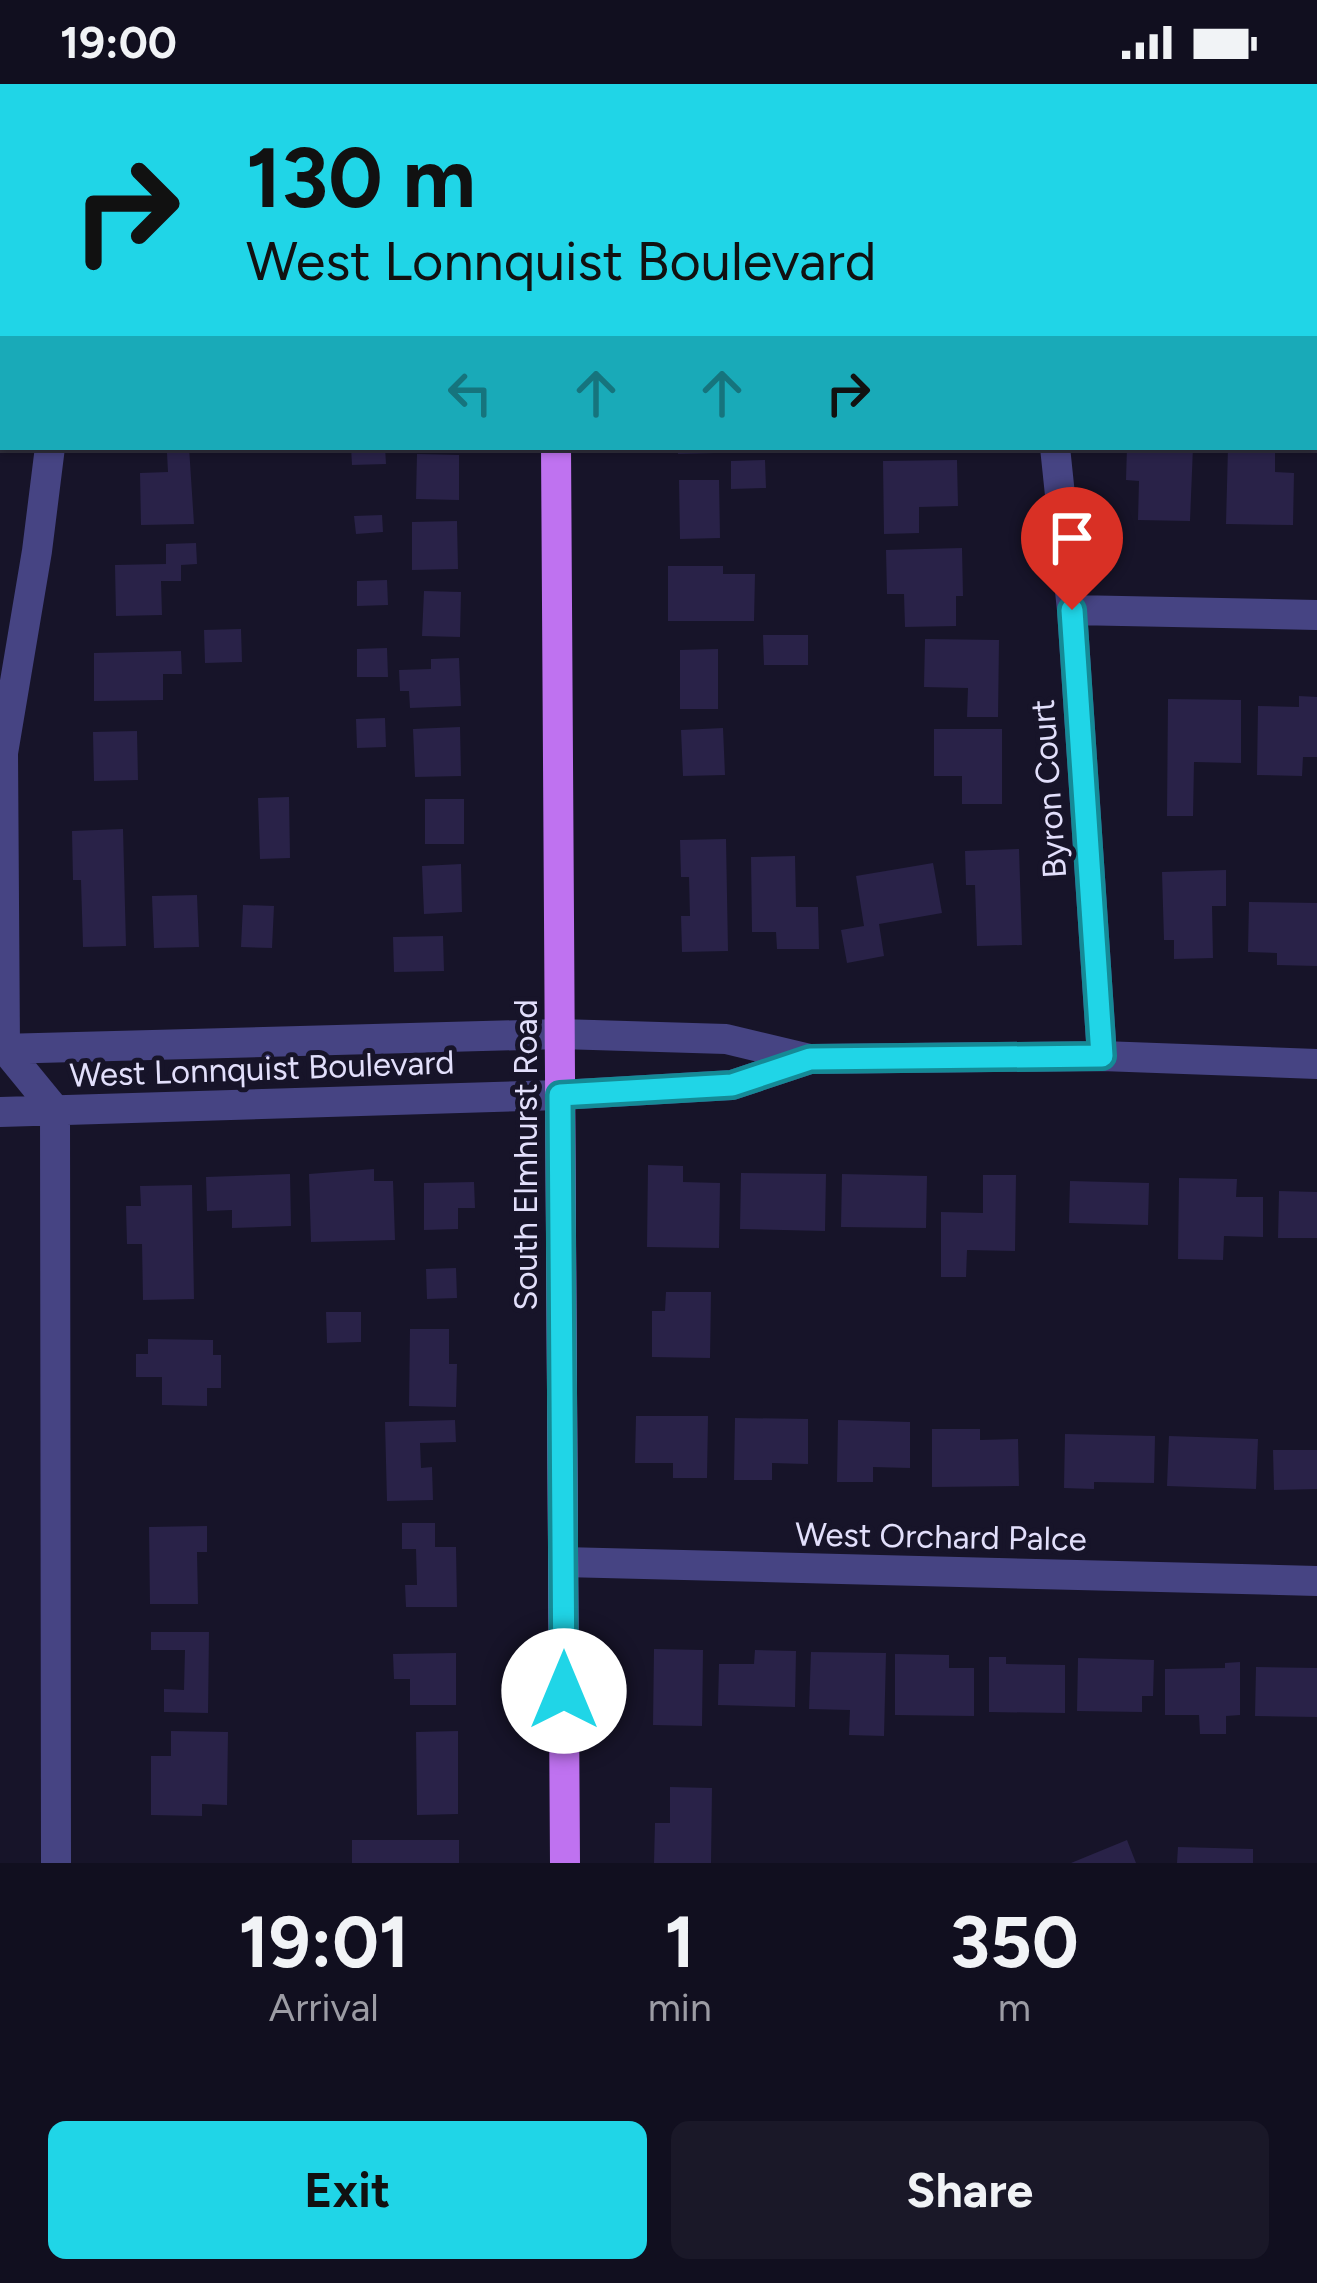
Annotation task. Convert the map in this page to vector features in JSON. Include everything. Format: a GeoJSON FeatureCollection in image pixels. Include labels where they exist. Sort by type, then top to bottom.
{"type":"FeatureCollection","features":[{"type":"Feature","properties":{"kind":"main road","name":"South Elmhurst Road"},"geometry":{"type":"LineString","coordinates":[[556,450],[566,1863]]}},
{"type":"Feature","properties":{"kind":"street"},"geometry":{"type":"LineString","coordinates":[[50,450],[3,753],[3,1049],[55,1110],[56,1863]]}},
{"type":"Feature","properties":{"kind":"street","name":"Byron Court"},"geometry":{"type":"LineString","coordinates":[[1055,450],[1072,610],[1102,1056]]}},
{"type":"Feature","properties":{"kind":"street"},"geometry":{"type":"LineString","coordinates":[[1072,610],[1317,615]]}},
{"type":"Feature","properties":{"kind":"street","name":"West Lonnquist Boulevard"},"geometry":{"type":"LineString","coordinates":[[3,1049],[560,1034],[726,1039],[810,1059],[1102,1056],[1317,1064]]}},
{"type":"Feature","properties":{"kind":"street","name":"West Lonnquist Boulevard"},"geometry":{"type":"LineString","coordinates":[[0,1112],[560,1095],[732,1085],[810,1059]]}},
{"type":"Feature","properties":{"kind":"street","name":"West Orchard Palce"},"geometry":{"type":"LineString","coordinates":[[563,1562],[1317,1581]]}},
{"type":"Feature","properties":{"kind":"building"},"geometry":{"type":"Polygon","coordinates":[[[189,450],[194,524],[141,525],[140,473],[168,472],[167,453],[152,453],[189,450]]]}},
{"type":"Feature","properties":{"kind":"building"},"geometry":{"type":"Polygon","coordinates":[[[351,450],[385,450],[386,464],[352,465],[351,450]]]}},
{"type":"Feature","properties":{"kind":"building"},"geometry":{"type":"Polygon","coordinates":[[[678,450],[716,450],[716,453],[678,454],[678,450]]]}},
{"type":"Feature","properties":{"kind":"building"},"geometry":{"type":"Polygon","coordinates":[[[1127,450],[1193,450],[1190,521],[1138,520],[1139,481],[1126,480],[1127,450]]]}},
{"type":"Feature","properties":{"kind":"building"},"geometry":{"type":"Polygon","coordinates":[[[1228,450],[1275,450],[1275,472],[1294,473],[1293,525],[1226,524],[1228,450]]]}},
{"type":"Feature","properties":{"kind":"building"},"geometry":{"type":"Polygon","coordinates":[[[417,454],[459,455],[459,500],[416,499],[417,454]]]}},
{"type":"Feature","properties":{"kind":"building"},"geometry":{"type":"Polygon","coordinates":[[[765,460],[766,488],[731,489],[731,461],[765,460]]]}},
{"type":"Feature","properties":{"kind":"building"},"geometry":{"type":"Polygon","coordinates":[[[957,460],[958,506],[919,507],[919,533],[884,534],[883,461],[957,460]]]}},
{"type":"Feature","properties":{"kind":"building"},"geometry":{"type":"Polygon","coordinates":[[[679,480],[719,480],[720,538],[680,539],[679,480]]]}},
{"type":"Feature","properties":{"kind":"building"},"geometry":{"type":"Polygon","coordinates":[[[382,515],[383,532],[356,534],[354,516],[382,515]]]}},
{"type":"Feature","properties":{"kind":"building"},"geometry":{"type":"Polygon","coordinates":[[[457,521],[458,569],[412,570],[412,522],[457,521]]]}},
{"type":"Feature","properties":{"kind":"building"},"geometry":{"type":"Polygon","coordinates":[[[196,543],[197,564],[181,565],[181,581],[161,581],[162,615],[116,616],[115,565],[166,564],[166,544],[196,543]]]}},
{"type":"Feature","properties":{"kind":"building"},"geometry":{"type":"Polygon","coordinates":[[[962,548],[963,596],[956,596],[956,626],[905,627],[904,594],[887,594],[886,550],[962,548]]]}},
{"type":"Feature","properties":{"kind":"building"},"geometry":{"type":"Polygon","coordinates":[[[668,566],[723,566],[723,574],[755,574],[754,621],[668,621],[668,566]]]}},
{"type":"Feature","properties":{"kind":"building"},"geometry":{"type":"Polygon","coordinates":[[[387,580],[388,605],[357,606],[357,581],[387,580]]]}},
{"type":"Feature","properties":{"kind":"building"},"geometry":{"type":"Polygon","coordinates":[[[424,591],[461,592],[460,637],[422,636],[424,591]]]}},
{"type":"Feature","properties":{"kind":"building"},"geometry":{"type":"Polygon","coordinates":[[[241,629],[242,662],[205,663],[204,630],[241,629]]]}},
{"type":"Feature","properties":{"kind":"building"},"geometry":{"type":"Polygon","coordinates":[[[763,635],[808,635],[808,665],[764,665],[763,635]]]}},
{"type":"Feature","properties":{"kind":"building"},"geometry":{"type":"Polygon","coordinates":[[[925,639],[999,640],[998,717],[967,717],[968,688],[924,687],[925,639]]]}},
{"type":"Feature","properties":{"kind":"building"},"geometry":{"type":"Polygon","coordinates":[[[387,648],[388,677],[357,677],[357,649],[387,648]]]}},
{"type":"Feature","properties":{"kind":"building"},"geometry":{"type":"Polygon","coordinates":[[[718,649],[718,709],[680,709],[680,650],[718,649]]]}},
{"type":"Feature","properties":{"kind":"building"},"geometry":{"type":"Polygon","coordinates":[[[181,651],[182,674],[163,674],[163,700],[94,701],[94,653],[181,651]]]}},
{"type":"Feature","properties":{"kind":"building"},"geometry":{"type":"Polygon","coordinates":[[[459,658],[461,706],[410,708],[409,691],[400,691],[399,670],[431,669],[431,659],[459,658]]]}},
{"type":"Feature","properties":{"kind":"building"},"geometry":{"type":"Polygon","coordinates":[[[1299,696],[1317,697],[1317,757],[1303,757],[1302,776],[1257,775],[1258,706],[1299,707],[1299,696]]]}},
{"type":"Feature","properties":{"kind":"building"},"geometry":{"type":"Polygon","coordinates":[[[1168,699],[1241,700],[1241,763],[1194,762],[1193,816],[1167,816],[1168,699]]]}},
{"type":"Feature","properties":{"kind":"building"},"geometry":{"type":"Polygon","coordinates":[[[385,718],[386,747],[357,748],[356,719],[385,718]]]}},
{"type":"Feature","properties":{"kind":"building"},"geometry":{"type":"Polygon","coordinates":[[[460,727],[461,776],[415,777],[413,729],[460,727]]]}},
{"type":"Feature","properties":{"kind":"building"},"geometry":{"type":"Polygon","coordinates":[[[723,728],[725,775],[683,776],[681,730],[723,728]]]}},
{"type":"Feature","properties":{"kind":"building"},"geometry":{"type":"Polygon","coordinates":[[[934,729],[1002,729],[1002,804],[962,804],[962,776],[934,776],[934,729]]]}},
{"type":"Feature","properties":{"kind":"building"},"geometry":{"type":"Polygon","coordinates":[[[137,731],[138,780],[94,781],[93,732],[137,731]]]}},
{"type":"Feature","properties":{"kind":"building"},"geometry":{"type":"Polygon","coordinates":[[[289,797],[290,858],[260,859],[258,798],[289,797]]]}},
{"type":"Feature","properties":{"kind":"building"},"geometry":{"type":"Polygon","coordinates":[[[425,799],[464,799],[464,844],[425,844],[425,799]]]}},
{"type":"Feature","properties":{"kind":"building"},"geometry":{"type":"Polygon","coordinates":[[[123,829],[126,946],[83,947],[81,880],[73,880],[72,831],[123,829]]]}},
{"type":"Feature","properties":{"kind":"building"},"geometry":{"type":"Polygon","coordinates":[[[726,839],[728,951],[682,952],[681,916],[690,916],[689,877],[681,877],[680,840],[726,839]]]}},
{"type":"Feature","properties":{"kind":"building"},"geometry":{"type":"Polygon","coordinates":[[[1019,849],[1022,945],[977,946],[975,885],[966,885],[965,851],[1019,849]]]}},
{"type":"Feature","properties":{"kind":"building"},"geometry":{"type":"Polygon","coordinates":[[[795,856],[796,907],[818,907],[819,949],[777,949],[776,932],[752,932],[751,857],[795,856]]]}},
{"type":"Feature","properties":{"kind":"building"},"geometry":{"type":"Polygon","coordinates":[[[933,863],[942,913],[879,924],[884,956],[847,963],[841,930],[864,926],[856,876],[933,863]]]}},
{"type":"Feature","properties":{"kind":"building"},"geometry":{"type":"Polygon","coordinates":[[[461,864],[462,912],[424,914],[422,866],[461,864]]]}},
{"type":"Feature","properties":{"kind":"building"},"geometry":{"type":"Polygon","coordinates":[[[1226,870],[1226,906],[1212,906],[1213,958],[1174,959],[1174,940],[1164,940],[1162,872],[1226,870]]]}},
{"type":"Feature","properties":{"kind":"building"},"geometry":{"type":"Polygon","coordinates":[[[197,895],[199,947],[154,948],[152,896],[197,895]]]}},
{"type":"Feature","properties":{"kind":"building"},"geometry":{"type":"Polygon","coordinates":[[[1249,902],[1317,903],[1317,966],[1277,965],[1277,953],[1248,952],[1249,902]]]}},
{"type":"Feature","properties":{"kind":"building"},"geometry":{"type":"Polygon","coordinates":[[[243,905],[274,906],[272,948],[241,947],[243,905]]]}},
{"type":"Feature","properties":{"kind":"building"},"geometry":{"type":"Polygon","coordinates":[[[443,936],[444,971],[394,972],[393,937],[443,936]]]}},
{"type":"Feature","properties":{"kind":"building"},"geometry":{"type":"Polygon","coordinates":[[[648,1165],[683,1166],[683,1182],[720,1183],[719,1248],[647,1247],[648,1165]]]}},
{"type":"Feature","properties":{"kind":"building"},"geometry":{"type":"Polygon","coordinates":[[[374,1169],[374,1181],[393,1181],[395,1240],[311,1242],[309,1174],[374,1169]]]}},
{"type":"Feature","properties":{"kind":"building"},"geometry":{"type":"Polygon","coordinates":[[[741,1173],[826,1174],[825,1231],[740,1229],[741,1173]]]}},
{"type":"Feature","properties":{"kind":"building"},"geometry":{"type":"Polygon","coordinates":[[[290,1174],[291,1226],[232,1228],[232,1210],[207,1211],[206,1177],[290,1174]]]}},
{"type":"Feature","properties":{"kind":"building"},"geometry":{"type":"Polygon","coordinates":[[[842,1174],[927,1176],[926,1228],[841,1227],[842,1174]]]}},
{"type":"Feature","properties":{"kind":"building"},"geometry":{"type":"Polygon","coordinates":[[[983,1175],[1016,1175],[1015,1251],[967,1250],[966,1277],[941,1277],[941,1212],[983,1213],[983,1175]]]}},
{"type":"Feature","properties":{"kind":"building"},"geometry":{"type":"Polygon","coordinates":[[[1179,1178],[1237,1179],[1236,1197],[1263,1197],[1263,1237],[1224,1236],[1223,1260],[1178,1259],[1179,1178]]]}},
{"type":"Feature","properties":{"kind":"building"},"geometry":{"type":"Polygon","coordinates":[[[1070,1181],[1149,1183],[1148,1225],[1069,1223],[1070,1181]]]}},
{"type":"Feature","properties":{"kind":"building"},"geometry":{"type":"Polygon","coordinates":[[[474,1182],[475,1208],[458,1208],[458,1229],[424,1230],[424,1183],[474,1182]]]}},
{"type":"Feature","properties":{"kind":"building"},"geometry":{"type":"Polygon","coordinates":[[[192,1185],[194,1299],[143,1300],[142,1244],[127,1244],[126,1206],[141,1206],[140,1186],[192,1185]]]}},
{"type":"Feature","properties":{"kind":"building"},"geometry":{"type":"Polygon","coordinates":[[[1279,1191],[1317,1192],[1317,1238],[1278,1238],[1279,1191]]]}},
{"type":"Feature","properties":{"kind":"building"},"geometry":{"type":"Polygon","coordinates":[[[456,1268],[457,1298],[427,1299],[426,1269],[456,1268]]]}},
{"type":"Feature","properties":{"kind":"building"},"geometry":{"type":"Polygon","coordinates":[[[666,1292],[711,1292],[710,1358],[652,1357],[652,1311],[665,1311],[666,1292]]]}},
{"type":"Feature","properties":{"kind":"building"},"geometry":{"type":"Polygon","coordinates":[[[326,1312],[361,1312],[361,1342],[327,1343],[326,1312]]]}},
{"type":"Feature","properties":{"kind":"building"},"geometry":{"type":"Polygon","coordinates":[[[410,1329],[449,1329],[449,1364],[457,1364],[456,1407],[409,1406],[410,1329]]]}},
{"type":"Feature","properties":{"kind":"building"},"geometry":{"type":"Polygon","coordinates":[[[148,1339],[213,1340],[213,1355],[221,1355],[221,1388],[207,1388],[207,1406],[162,1405],[162,1377],[136,1377],[136,1354],[148,1354],[148,1339]]]}},
{"type":"Feature","properties":{"kind":"building"},"geometry":{"type":"Polygon","coordinates":[[[636,1416],[708,1416],[707,1478],[673,1478],[673,1463],[635,1463],[636,1416]]]}},
{"type":"Feature","properties":{"kind":"building"},"geometry":{"type":"Polygon","coordinates":[[[735,1418],[808,1419],[808,1464],[772,1463],[772,1480],[734,1480],[735,1418]]]}},
{"type":"Feature","properties":{"kind":"building"},"geometry":{"type":"Polygon","coordinates":[[[455,1420],[456,1442],[420,1443],[421,1468],[432,1467],[433,1500],[387,1501],[385,1422],[455,1420]]]}},
{"type":"Feature","properties":{"kind":"building"},"geometry":{"type":"Polygon","coordinates":[[[838,1420],[910,1422],[910,1468],[873,1467],[873,1482],[837,1482],[838,1420]]]}},
{"type":"Feature","properties":{"kind":"building"},"geometry":{"type":"Polygon","coordinates":[[[932,1429],[980,1429],[980,1440],[1018,1439],[1019,1486],[932,1487],[932,1429]]]}},
{"type":"Feature","properties":{"kind":"building"},"geometry":{"type":"Polygon","coordinates":[[[1065,1434],[1155,1436],[1154,1483],[1094,1482],[1094,1489],[1064,1488],[1065,1434]]]}},
{"type":"Feature","properties":{"kind":"building"},"geometry":{"type":"Polygon","coordinates":[[[1169,1436],[1258,1439],[1256,1489],[1167,1486],[1169,1436]]]}},
{"type":"Feature","properties":{"kind":"building"},"geometry":{"type":"Polygon","coordinates":[[[1273,1450],[1317,1450],[1317,1489],[1274,1490],[1273,1450]]]}},
{"type":"Feature","properties":{"kind":"building"},"geometry":{"type":"Polygon","coordinates":[[[402,1523],[435,1523],[435,1547],[456,1547],[457,1607],[406,1607],[405,1585],[417,1585],[416,1549],[402,1549],[402,1523]]]}},
{"type":"Feature","properties":{"kind":"building"},"geometry":{"type":"Polygon","coordinates":[[[207,1526],[207,1552],[197,1552],[198,1604],[150,1604],[149,1527],[207,1526]]]}},
{"type":"Feature","properties":{"kind":"building"},"geometry":{"type":"Polygon","coordinates":[[[151,1632],[209,1632],[208,1713],[164,1712],[164,1689],[184,1690],[185,1650],[151,1650],[151,1632]]]}},
{"type":"Feature","properties":{"kind":"building"},"geometry":{"type":"Polygon","coordinates":[[[654,1649],[703,1650],[702,1726],[653,1725],[654,1649]]]}},
{"type":"Feature","properties":{"kind":"building"},"geometry":{"type":"Polygon","coordinates":[[[755,1650],[796,1651],[795,1707],[718,1705],[719,1664],[754,1664],[755,1650]]]}},
{"type":"Feature","properties":{"kind":"building"},"geometry":{"type":"Polygon","coordinates":[[[811,1652],[886,1653],[884,1736],[849,1735],[850,1710],[809,1709],[811,1652]]]}},
{"type":"Feature","properties":{"kind":"building"},"geometry":{"type":"Polygon","coordinates":[[[456,1653],[456,1705],[410,1705],[410,1679],[394,1679],[393,1654],[456,1653]]]}},
{"type":"Feature","properties":{"kind":"building"},"geometry":{"type":"Polygon","coordinates":[[[895,1654],[949,1655],[949,1668],[974,1668],[974,1716],[895,1715],[895,1654]]]}},
{"type":"Feature","properties":{"kind":"building"},"geometry":{"type":"Polygon","coordinates":[[[989,1657],[1006,1657],[1006,1664],[1065,1665],[1065,1713],[989,1712],[989,1657]]]}},
{"type":"Feature","properties":{"kind":"building"},"geometry":{"type":"Polygon","coordinates":[[[1078,1658],[1154,1660],[1153,1696],[1142,1696],[1142,1712],[1077,1711],[1078,1658]]]}},
{"type":"Feature","properties":{"kind":"building"},"geometry":{"type":"Polygon","coordinates":[[[1240,1662],[1240,1715],[1226,1716],[1226,1734],[1200,1734],[1199,1715],[1165,1715],[1165,1669],[1225,1668],[1225,1663],[1240,1662]]]}},
{"type":"Feature","properties":{"kind":"building"},"geometry":{"type":"Polygon","coordinates":[[[1256,1667],[1317,1668],[1317,1717],[1255,1716],[1256,1667]]]}},
{"type":"Feature","properties":{"kind":"building"},"geometry":{"type":"Polygon","coordinates":[[[171,1731],[228,1732],[227,1805],[202,1804],[202,1816],[151,1815],[151,1756],[171,1756],[171,1731]]]}},
{"type":"Feature","properties":{"kind":"building"},"geometry":{"type":"Polygon","coordinates":[[[458,1731],[458,1814],[417,1815],[416,1732],[458,1731]]]}},
{"type":"Feature","properties":{"kind":"building"},"geometry":{"type":"Polygon","coordinates":[[[670,1787],[712,1788],[711,1863],[654,1863],[655,1823],[670,1823],[670,1787]]]}},
{"type":"Feature","properties":{"kind":"building"},"geometry":{"type":"Polygon","coordinates":[[[352,1840],[459,1840],[459,1863],[352,1863],[352,1840]]]}},
{"type":"Feature","properties":{"kind":"building"},"geometry":{"type":"Polygon","coordinates":[[[1127,1840],[1136,1863],[1071,1863],[1127,1840]]]}},
{"type":"Feature","properties":{"kind":"building"},"geometry":{"type":"Polygon","coordinates":[[[1178,1847],[1253,1849],[1253,1863],[1177,1863],[1178,1847]]]}},
{"type":"Feature","properties":{"kind":"route"},"geometry":{"type":"LineString","coordinates":[[564,1691],[560,1095],[732,1085],[810,1059],[1102,1056],[1072,610]]}}]}
